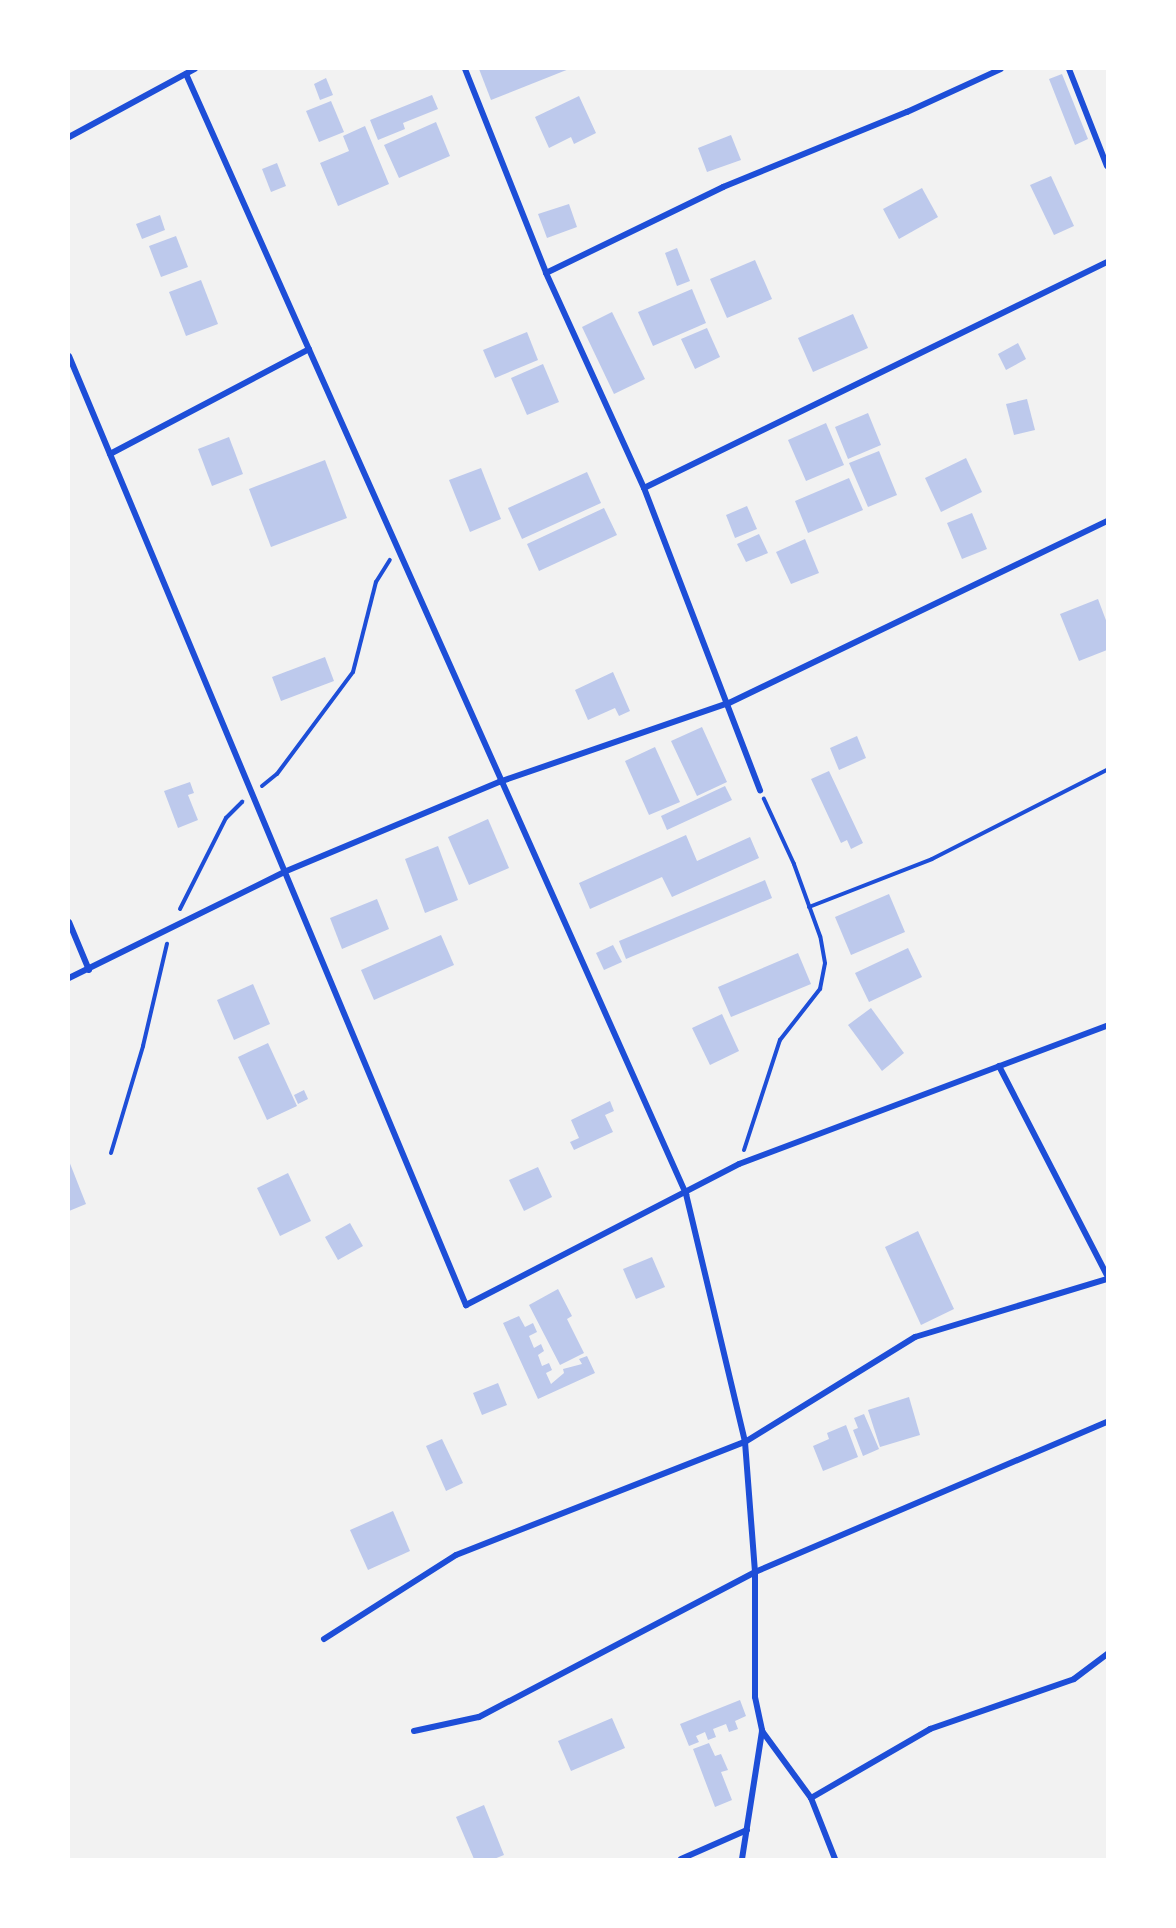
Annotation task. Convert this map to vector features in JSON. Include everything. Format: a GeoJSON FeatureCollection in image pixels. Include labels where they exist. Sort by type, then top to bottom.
{"type":"FeatureCollection","features":[{"type":"Feature","properties":{"kind":"street"},"geometry":{"type":"LineString","coordinates":[[69,137],[195,69]]}},
{"type":"Feature","properties":{"kind":"street"},"geometry":{"type":"LineString","coordinates":[[465,69],[546,273],[645,488],[729,703],[760,790]]}},
{"type":"Feature","properties":{"kind":"street"},"geometry":{"type":"LineString","coordinates":[[546,273],[723,187],[907,112],[1001,69]]}},
{"type":"Feature","properties":{"kind":"street"},"geometry":{"type":"LineString","coordinates":[[1069,69],[1107,166]]}},
{"type":"Feature","properties":{"kind":"street"},"geometry":{"type":"LineString","coordinates":[[186,74],[499,782],[686,1194],[745,1442],[755,1572],[754,1697],[762,1731],[742,1859]]}},
{"type":"Feature","properties":{"kind":"street"},"geometry":{"type":"LineString","coordinates":[[645,488],[1107,262]]}},
{"type":"Feature","properties":{"kind":"street"},"geometry":{"type":"LineString","coordinates":[[110,454],[309,350]]}},
{"type":"Feature","properties":{"kind":"street"},"geometry":{"type":"LineString","coordinates":[[69,356],[254,791],[284,872],[466,1305],[686,1194],[739,1164],[1107,1026]]}},
{"type":"Feature","properties":{"kind":"street"},"geometry":{"type":"LineString","coordinates":[[69,978],[284,872],[499,782],[729,703],[1107,521]]}},
{"type":"Feature","properties":{"kind":"street"},"geometry":{"type":"LineString","coordinates":[[69,922],[89,969]]}},
{"type":"Feature","properties":{"kind":"street"},"geometry":{"type":"LineString","coordinates":[[324,1639],[456,1555],[745,1442],[915,1336],[1107,1277],[999,1066]]}},
{"type":"Feature","properties":{"kind":"street"},"geometry":{"type":"LineString","coordinates":[[414,1731],[479,1717],[755,1572],[1107,1422]]}},
{"type":"Feature","properties":{"kind":"street"},"geometry":{"type":"LineString","coordinates":[[812,1798],[930,1729],[1074,1679],[1107,1654]]}},
{"type":"Feature","properties":{"kind":"street"},"geometry":{"type":"LineString","coordinates":[[762,1731],[812,1798],[835,1859]]}},
{"type":"Feature","properties":{"kind":"street"},"geometry":{"type":"LineString","coordinates":[[681,1859],[747,1830]]}},
{"type":"Feature","properties":{"kind":"path"},"geometry":{"type":"LineString","coordinates":[[111,1153],[143,1046],[170,929],[226,818],[254,791],[277,774],[353,672],[376,582],[397,550]]}},
{"type":"Feature","properties":{"kind":"path"},"geometry":{"type":"LineString","coordinates":[[809,907],[932,859],[1107,770]]}},
{"type":"Feature","properties":{"kind":"path"},"geometry":{"type":"LineString","coordinates":[[739,1164],[780,1040],[820,989],[825,963],[809,907],[760,790]]}},
{"type":"Feature","properties":{"kind":"building"},"geometry":{"type":"Polygon","coordinates":[[[479,69],[569,69],[491,100],[479,69]]]}},
{"type":"Feature","properties":{"kind":"building"},"geometry":{"type":"Polygon","coordinates":[[[1062,74],[1088,139],[1075,145],[1049,79],[1062,74]]]}},
{"type":"Feature","properties":{"kind":"building"},"geometry":{"type":"Polygon","coordinates":[[[326,78],[333,95],[320,100],[314,84],[326,78]]]}},
{"type":"Feature","properties":{"kind":"building"},"geometry":{"type":"Polygon","coordinates":[[[432,95],[438,109],[403,123],[405,129],[378,140],[370,120],[432,95]]]}},
{"type":"Feature","properties":{"kind":"building"},"geometry":{"type":"Polygon","coordinates":[[[579,96],[596,133],[574,144],[571,137],[549,148],[535,117],[579,96]]]}},
{"type":"Feature","properties":{"kind":"building"},"geometry":{"type":"Polygon","coordinates":[[[331,101],[344,132],[319,142],[306,111],[331,101]]]}},
{"type":"Feature","properties":{"kind":"building"},"geometry":{"type":"Polygon","coordinates":[[[436,122],[450,156],[399,178],[384,145],[436,122]]]}},
{"type":"Feature","properties":{"kind":"building"},"geometry":{"type":"Polygon","coordinates":[[[365,126],[389,184],[338,206],[320,163],[349,151],[343,136],[365,126]]]}},
{"type":"Feature","properties":{"kind":"building"},"geometry":{"type":"Polygon","coordinates":[[[731,135],[741,160],[707,172],[698,148],[731,135]]]}},
{"type":"Feature","properties":{"kind":"building"},"geometry":{"type":"Polygon","coordinates":[[[277,163],[286,186],[271,192],[262,169],[277,163]]]}},
{"type":"Feature","properties":{"kind":"building"},"geometry":{"type":"Polygon","coordinates":[[[1051,176],[1074,226],[1054,235],[1030,185],[1051,176]]]}},
{"type":"Feature","properties":{"kind":"building"},"geometry":{"type":"Polygon","coordinates":[[[922,188],[938,217],[899,239],[883,209],[922,188]]]}},
{"type":"Feature","properties":{"kind":"building"},"geometry":{"type":"Polygon","coordinates":[[[569,204],[577,227],[547,238],[538,214],[569,204]]]}},
{"type":"Feature","properties":{"kind":"building"},"geometry":{"type":"Polygon","coordinates":[[[160,215],[165,230],[142,239],[136,224],[160,215]]]}},
{"type":"Feature","properties":{"kind":"building"},"geometry":{"type":"Polygon","coordinates":[[[176,236],[188,267],[161,277],[149,246],[176,236]]]}},
{"type":"Feature","properties":{"kind":"building"},"geometry":{"type":"Polygon","coordinates":[[[677,248],[690,281],[677,286],[665,253],[677,248]]]}},
{"type":"Feature","properties":{"kind":"building"},"geometry":{"type":"Polygon","coordinates":[[[755,260],[772,299],[727,318],[710,279],[755,260]]]}},
{"type":"Feature","properties":{"kind":"building"},"geometry":{"type":"Polygon","coordinates":[[[201,280],[218,324],[186,336],[169,292],[201,280]]]}},
{"type":"Feature","properties":{"kind":"building"},"geometry":{"type":"Polygon","coordinates":[[[692,289],[706,323],[653,346],[638,312],[692,289]]]}},
{"type":"Feature","properties":{"kind":"building"},"geometry":{"type":"Polygon","coordinates":[[[612,312],[645,379],[614,394],[582,327],[612,312]]]}},
{"type":"Feature","properties":{"kind":"building"},"geometry":{"type":"Polygon","coordinates":[[[853,314],[868,348],[813,372],[798,338],[853,314]]]}},
{"type":"Feature","properties":{"kind":"building"},"geometry":{"type":"Polygon","coordinates":[[[707,328],[720,357],[695,369],[681,339],[707,328]]]}},
{"type":"Feature","properties":{"kind":"building"},"geometry":{"type":"Polygon","coordinates":[[[527,332],[538,360],[495,378],[483,350],[527,332]]]}},
{"type":"Feature","properties":{"kind":"building"},"geometry":{"type":"Polygon","coordinates":[[[1018,343],[1026,359],[1006,370],[998,354],[1018,343]]]}},
{"type":"Feature","properties":{"kind":"building"},"geometry":{"type":"Polygon","coordinates":[[[543,364],[559,402],[527,415],[511,378],[543,364]]]}},
{"type":"Feature","properties":{"kind":"building"},"geometry":{"type":"Polygon","coordinates":[[[1027,399],[1035,430],[1014,435],[1006,404],[1027,399]]]}},
{"type":"Feature","properties":{"kind":"building"},"geometry":{"type":"Polygon","coordinates":[[[868,413],[881,445],[848,459],[835,427],[868,413]]]}},
{"type":"Feature","properties":{"kind":"building"},"geometry":{"type":"Polygon","coordinates":[[[826,423],[844,465],[806,481],[788,440],[826,423]]]}},
{"type":"Feature","properties":{"kind":"building"},"geometry":{"type":"Polygon","coordinates":[[[229,437],[243,474],[212,486],[198,449],[229,437]]]}},
{"type":"Feature","properties":{"kind":"building"},"geometry":{"type":"Polygon","coordinates":[[[879,451],[897,495],[868,507],[849,463],[879,451]]]}},
{"type":"Feature","properties":{"kind":"building"},"geometry":{"type":"Polygon","coordinates":[[[966,458],[982,492],[941,512],[925,478],[966,458]]]}},
{"type":"Feature","properties":{"kind":"building"},"geometry":{"type":"Polygon","coordinates":[[[325,460],[347,518],[271,547],[249,489],[325,460]]]}},
{"type":"Feature","properties":{"kind":"building"},"geometry":{"type":"Polygon","coordinates":[[[481,468],[501,519],[470,532],[449,480],[481,468]]]}},
{"type":"Feature","properties":{"kind":"building"},"geometry":{"type":"Polygon","coordinates":[[[587,472],[601,503],[522,539],[508,508],[587,472]]]}},
{"type":"Feature","properties":{"kind":"building"},"geometry":{"type":"Polygon","coordinates":[[[849,478],[863,510],[808,533],[795,501],[849,478]]]}},
{"type":"Feature","properties":{"kind":"building"},"geometry":{"type":"Polygon","coordinates":[[[747,506],[757,529],[735,538],[726,515],[747,506]]]}},
{"type":"Feature","properties":{"kind":"building"},"geometry":{"type":"Polygon","coordinates":[[[604,508],[617,535],[539,571],[527,544],[604,508]]]}},
{"type":"Feature","properties":{"kind":"building"},"geometry":{"type":"Polygon","coordinates":[[[972,513],[987,549],[962,559],[947,523],[972,513]]]}},
{"type":"Feature","properties":{"kind":"building"},"geometry":{"type":"Polygon","coordinates":[[[759,534],[768,553],[746,562],[737,544],[759,534]]]}},
{"type":"Feature","properties":{"kind":"building"},"geometry":{"type":"Polygon","coordinates":[[[805,539],[819,573],[791,584],[776,552],[805,539]]]}},
{"type":"Feature","properties":{"kind":"building"},"geometry":{"type":"Polygon","coordinates":[[[1098,599],[1107,623],[1107,650],[1079,661],[1060,614],[1098,599]]]}},
{"type":"Feature","properties":{"kind":"building"},"geometry":{"type":"Polygon","coordinates":[[[325,657],[334,681],[281,701],[272,677],[325,657]]]}},
{"type":"Feature","properties":{"kind":"building"},"geometry":{"type":"Polygon","coordinates":[[[613,672],[630,711],[619,716],[615,708],[588,720],[575,690],[613,672]]]}},
{"type":"Feature","properties":{"kind":"building"},"geometry":{"type":"Polygon","coordinates":[[[702,727],[727,782],[697,796],[671,741],[702,727]]]}},
{"type":"Feature","properties":{"kind":"building"},"geometry":{"type":"Polygon","coordinates":[[[857,736],[866,758],[839,770],[830,748],[857,736]]]}},
{"type":"Feature","properties":{"kind":"building"},"geometry":{"type":"Polygon","coordinates":[[[655,747],[680,802],[649,815],[625,761],[655,747]]]}},
{"type":"Feature","properties":{"kind":"building"},"geometry":{"type":"Polygon","coordinates":[[[829,771],[863,843],[851,849],[847,840],[841,843],[811,779],[829,771]]]}},
{"type":"Feature","properties":{"kind":"building"},"geometry":{"type":"Polygon","coordinates":[[[190,782],[194,793],[188,795],[198,820],[178,828],[164,791],[190,782]]]}},
{"type":"Feature","properties":{"kind":"building"},"geometry":{"type":"Polygon","coordinates":[[[725,786],[732,800],[667,830],[661,816],[725,786]]]}},
{"type":"Feature","properties":{"kind":"building"},"geometry":{"type":"Polygon","coordinates":[[[488,819],[509,868],[469,885],[448,837],[488,819]]]}},
{"type":"Feature","properties":{"kind":"building"},"geometry":{"type":"Polygon","coordinates":[[[686,835],[697,861],[750,837],[759,858],[672,897],[662,877],[590,909],[579,883],[686,835]]]}},
{"type":"Feature","properties":{"kind":"building"},"geometry":{"type":"Polygon","coordinates":[[[438,846],[458,900],[425,913],[405,859],[438,846]]]}},
{"type":"Feature","properties":{"kind":"building"},"geometry":{"type":"Polygon","coordinates":[[[765,880],[772,898],[626,959],[619,941],[765,880]]]}},
{"type":"Feature","properties":{"kind":"building"},"geometry":{"type":"Polygon","coordinates":[[[889,894],[905,932],[851,955],[835,917],[889,894]]]}},
{"type":"Feature","properties":{"kind":"building"},"geometry":{"type":"Polygon","coordinates":[[[377,899],[389,929],[342,949],[330,918],[377,899]]]}},
{"type":"Feature","properties":{"kind":"building"},"geometry":{"type":"Polygon","coordinates":[[[441,935],[454,965],[374,1000],[361,970],[441,935]]]}},
{"type":"Feature","properties":{"kind":"building"},"geometry":{"type":"Polygon","coordinates":[[[613,945],[622,962],[604,970],[596,953],[613,945]]]}},
{"type":"Feature","properties":{"kind":"building"},"geometry":{"type":"Polygon","coordinates":[[[908,948],[922,977],[869,1002],[855,973],[908,948]]]}},
{"type":"Feature","properties":{"kind":"building"},"geometry":{"type":"Polygon","coordinates":[[[798,953],[811,984],[731,1017],[718,987],[798,953]]]}},
{"type":"Feature","properties":{"kind":"building"},"geometry":{"type":"Polygon","coordinates":[[[253,984],[270,1024],[234,1040],[217,1000],[253,984]]]}},
{"type":"Feature","properties":{"kind":"building"},"geometry":{"type":"Polygon","coordinates":[[[871,1008],[904,1053],[882,1071],[848,1025],[871,1008]]]}},
{"type":"Feature","properties":{"kind":"building"},"geometry":{"type":"Polygon","coordinates":[[[722,1014],[739,1051],[710,1065],[692,1028],[722,1014]]]}},
{"type":"Feature","properties":{"kind":"building"},"geometry":{"type":"Polygon","coordinates":[[[268,1043],[297,1106],[267,1120],[238,1057],[268,1043]]]}},
{"type":"Feature","properties":{"kind":"building"},"geometry":{"type":"Polygon","coordinates":[[[304,1090],[308,1099],[298,1104],[294,1095],[304,1090]]]}},
{"type":"Feature","properties":{"kind":"building"},"geometry":{"type":"Polygon","coordinates":[[[610,1101],[614,1111],[605,1115],[613,1132],[574,1150],[570,1142],[579,1138],[571,1120],[610,1101]]]}},
{"type":"Feature","properties":{"kind":"building"},"geometry":{"type":"Polygon","coordinates":[[[69,1161],[86,1204],[69,1211],[69,1161]]]}},
{"type":"Feature","properties":{"kind":"building"},"geometry":{"type":"Polygon","coordinates":[[[538,1167],[552,1197],[524,1211],[509,1180],[538,1167]]]}},
{"type":"Feature","properties":{"kind":"building"},"geometry":{"type":"Polygon","coordinates":[[[288,1173],[311,1221],[280,1236],[257,1188],[288,1173]]]}},
{"type":"Feature","properties":{"kind":"building"},"geometry":{"type":"Polygon","coordinates":[[[350,1223],[363,1246],[338,1260],[325,1237],[350,1223]]]}},
{"type":"Feature","properties":{"kind":"building"},"geometry":{"type":"Polygon","coordinates":[[[918,1231],[954,1309],[921,1325],[885,1247],[918,1231]]]}},
{"type":"Feature","properties":{"kind":"building"},"geometry":{"type":"Polygon","coordinates":[[[652,1257],[665,1287],[636,1299],[623,1269],[652,1257]]]}},
{"type":"Feature","properties":{"kind":"building"},"geometry":{"type":"Polygon","coordinates":[[[558,1289],[572,1316],[567,1319],[584,1353],[560,1365],[529,1305],[558,1289]]]}},
{"type":"Feature","properties":{"kind":"building"},"geometry":{"type":"Polygon","coordinates":[[[519,1316],[525,1327],[533,1323],[537,1332],[529,1336],[534,1348],[541,1344],[544,1351],[538,1355],[542,1366],[549,1363],[552,1370],[546,1373],[551,1384],[564,1373],[563,1369],[582,1364],[579,1359],[587,1356],[595,1373],[538,1399],[503,1323],[519,1316]]]}},
{"type":"Feature","properties":{"kind":"building"},"geometry":{"type":"Polygon","coordinates":[[[498,1383],[507,1405],[482,1415],[473,1393],[498,1383]]]}},
{"type":"Feature","properties":{"kind":"building"},"geometry":{"type":"Polygon","coordinates":[[[909,1397],[920,1435],[880,1447],[868,1410],[909,1397]]]}},
{"type":"Feature","properties":{"kind":"building"},"geometry":{"type":"Polygon","coordinates":[[[864,1414],[879,1449],[863,1456],[853,1430],[858,1428],[854,1418],[864,1414]]]}},
{"type":"Feature","properties":{"kind":"building"},"geometry":{"type":"Polygon","coordinates":[[[846,1425],[858,1457],[823,1471],[813,1446],[829,1439],[827,1433],[846,1425]]]}},
{"type":"Feature","properties":{"kind":"building"},"geometry":{"type":"Polygon","coordinates":[[[442,1439],[463,1483],[446,1491],[426,1446],[442,1439]]]}},
{"type":"Feature","properties":{"kind":"building"},"geometry":{"type":"Polygon","coordinates":[[[393,1511],[410,1551],[368,1570],[350,1530],[393,1511]]]}},
{"type":"Feature","properties":{"kind":"building"},"geometry":{"type":"Polygon","coordinates":[[[740,1700],[746,1716],[735,1721],[738,1729],[729,1732],[726,1724],[713,1729],[716,1737],[708,1740],[705,1732],[696,1736],[699,1742],[689,1746],[680,1724],[740,1700]]]}},
{"type":"Feature","properties":{"kind":"building"},"geometry":{"type":"Polygon","coordinates":[[[612,1718],[625,1748],[571,1771],[558,1741],[612,1718]]]}},
{"type":"Feature","properties":{"kind":"building"},"geometry":{"type":"Polygon","coordinates":[[[709,1743],[715,1756],[721,1754],[728,1770],[721,1772],[732,1800],[715,1807],[693,1749],[709,1743]]]}},
{"type":"Feature","properties":{"kind":"building"},"geometry":{"type":"Polygon","coordinates":[[[484,1805],[504,1855],[494,1859],[474,1859],[456,1817],[484,1805]]]}}]}
